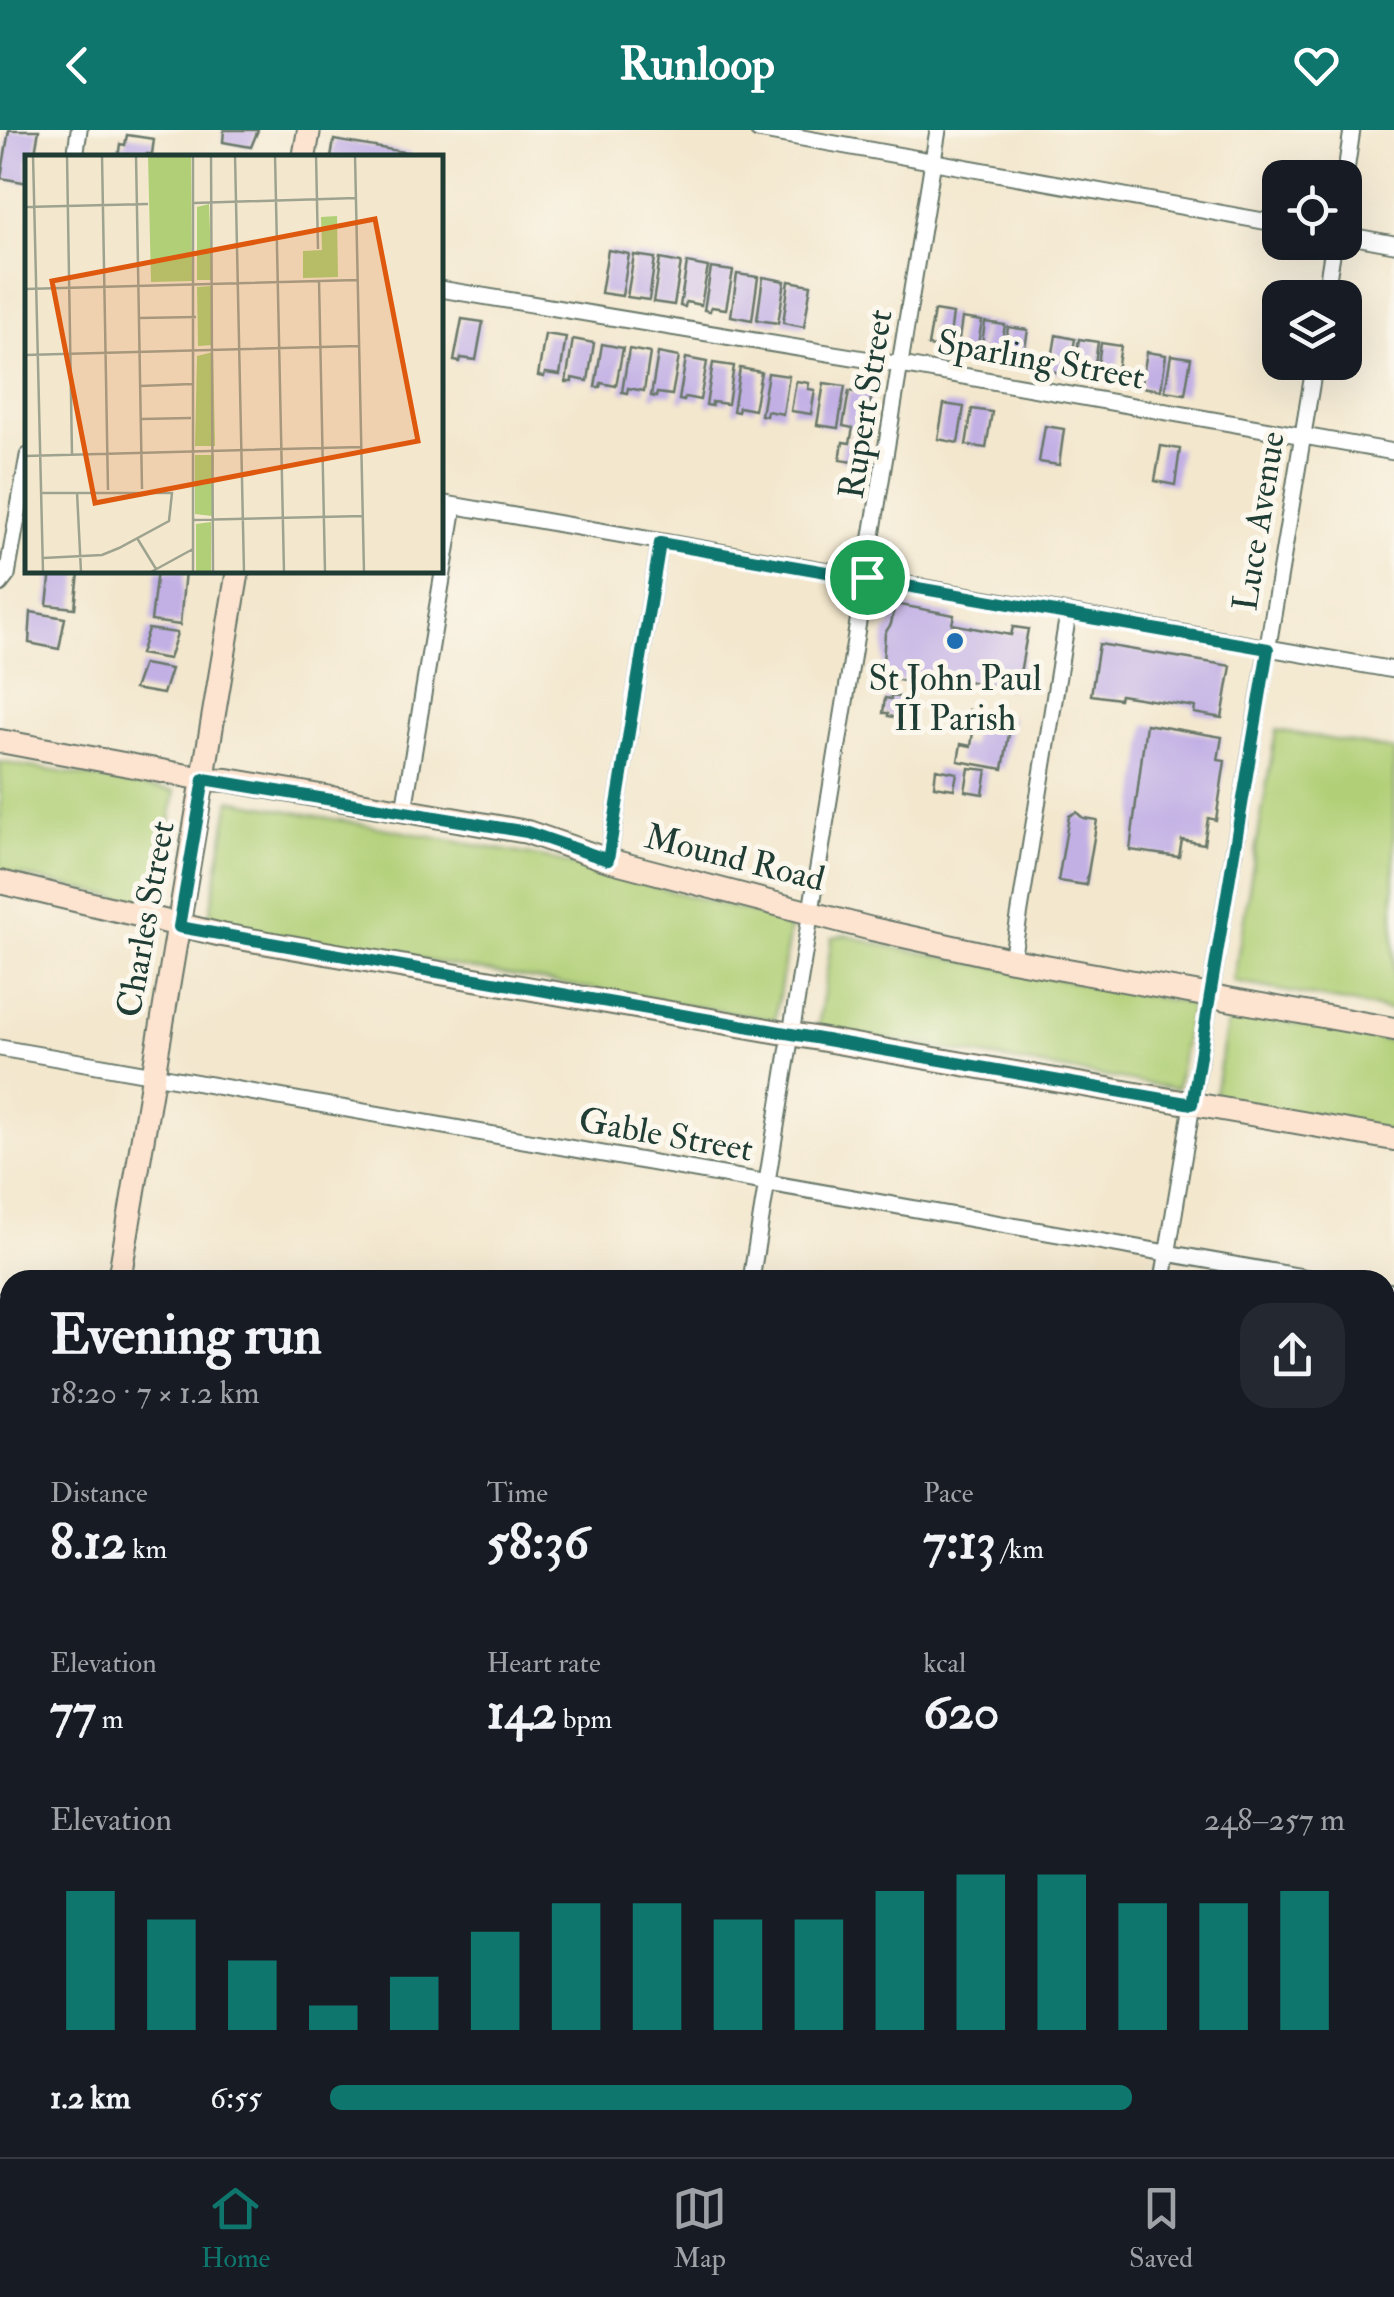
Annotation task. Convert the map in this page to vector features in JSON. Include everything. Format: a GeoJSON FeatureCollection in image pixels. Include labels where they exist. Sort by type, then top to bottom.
{"type":"FeatureCollection","features":[{"type":"Feature","properties":{"kind":"main road"},"geometry":{"type":"LineString","coordinates":[[304,155],[308,130]]}},
{"type":"Feature","properties":{"kind":"main road","name":"Charles Street"},"geometry":{"type":"LineString","coordinates":[[122,1270],[238,572]]}},
{"type":"Feature","properties":{"kind":"main road","name":"Mound Road"},"geometry":{"type":"LineString","coordinates":[[0,740],[204,779],[527,832],[608,860],[1012,960],[1394,1029]]}},
{"type":"Feature","properties":{"kind":"main road"},"geometry":{"type":"LineString","coordinates":[[0,882],[179,927],[1394,1139]]}},
{"type":"Feature","properties":{"kind":"street"},"geometry":{"type":"LineString","coordinates":[[75,155],[79,130]]}},
{"type":"Feature","properties":{"kind":"street"},"geometry":{"type":"LineString","coordinates":[[758,130],[1262,221]]}},
{"type":"Feature","properties":{"kind":"street","name":"Rupert Street"},"geometry":{"type":"LineString","coordinates":[[753,1270],[938,130]]}},
{"type":"Feature","properties":{"kind":"street"},"geometry":{"type":"LineString","coordinates":[[1348,160],[1352,130]]}},
{"type":"Feature","properties":{"kind":"street"},"geometry":{"type":"LineString","coordinates":[[1362,238],[1394,244]]}},
{"type":"Feature","properties":{"kind":"street","name":"Sparling Street"},"geometry":{"type":"LineString","coordinates":[[442,290],[901,365],[1394,452]]}},
{"type":"Feature","properties":{"kind":"street","name":"Luce Avenue"},"geometry":{"type":"LineString","coordinates":[[1164,1270],[1311,380]]}},
{"type":"Feature","properties":{"kind":"street"},"geometry":{"type":"LineString","coordinates":[[0,584],[7,575],[25,473]]}},
{"type":"Feature","properties":{"kind":"street"},"geometry":{"type":"LineString","coordinates":[[442,540],[447,505],[1394,670]]}},
{"type":"Feature","properties":{"kind":"street"},"geometry":{"type":"LineString","coordinates":[[608,860],[660,543]]}},
{"type":"Feature","properties":{"kind":"street"},"geometry":{"type":"LineString","coordinates":[[404,810],[438,572]]}},
{"type":"Feature","properties":{"kind":"street"},"geometry":{"type":"LineString","coordinates":[[1012,960],[1068,614]]}},
{"type":"Feature","properties":{"kind":"street","name":"Gable Street"},"geometry":{"type":"LineString","coordinates":[[0,1048],[1263,1270]]}},
{"type":"Feature","properties":{"kind":"green space"},"geometry":{"type":"Polygon","coordinates":[[[1276,730],[1394,750],[1394,1011],[1233,982],[1276,730]]]}},
{"type":"Feature","properties":{"kind":"green space"},"geometry":{"type":"Polygon","coordinates":[[[0,762],[175,791],[156,906],[0,871],[0,762]]]}},
{"type":"Feature","properties":{"kind":"green space"},"geometry":{"type":"Polygon","coordinates":[[[230,800],[546,858],[772,918],[790,929],[775,1020],[208,924],[230,800]]]}},
{"type":"Feature","properties":{"kind":"green space"},"geometry":{"type":"Polygon","coordinates":[[[846,935],[1191,1004],[1177,1089],[818,1028],[832,937],[846,935]]]}},
{"type":"Feature","properties":{"kind":"green space"},"geometry":{"type":"Polygon","coordinates":[[[1229,1011],[1394,1042],[1394,1132],[1214,1100],[1229,1011]]]}},
{"type":"Feature","properties":{"kind":"building"},"geometry":{"type":"Polygon","coordinates":[[[9,130],[39,130],[35,155],[25,155],[25,182],[1,178],[9,130]]]}},
{"type":"Feature","properties":{"kind":"building"},"geometry":{"type":"Polygon","coordinates":[[[224,130],[258,130],[251,147],[223,142],[224,130]]]}},
{"type":"Feature","properties":{"kind":"building"},"geometry":{"type":"Polygon","coordinates":[[[127,135],[154,139],[152,154],[118,155],[120,144],[125,145],[127,135]]]}},
{"type":"Feature","properties":{"kind":"building"},"geometry":{"type":"Polygon","coordinates":[[[334,140],[410,153],[410,155],[332,155],[334,140]]]}},
{"type":"Feature","properties":{"kind":"building"},"geometry":{"type":"Polygon","coordinates":[[[608,250],[629,254],[622,296],[601,293],[608,250]]]}},
{"type":"Feature","properties":{"kind":"building"},"geometry":{"type":"Polygon","coordinates":[[[634,255],[655,258],[649,300],[627,297],[634,255]]]}},
{"type":"Feature","properties":{"kind":"building"},"geometry":{"type":"Polygon","coordinates":[[[660,259],[681,263],[674,305],[653,302],[660,259]]]}},
{"type":"Feature","properties":{"kind":"building"},"geometry":{"type":"Polygon","coordinates":[[[687,263],[708,267],[701,305],[686,302],[685,307],[680,306],[687,263]]]}},
{"type":"Feature","properties":{"kind":"building"},"geometry":{"type":"Polygon","coordinates":[[[711,268],[733,271],[726,309],[704,310],[711,268]]]}},
{"type":"Feature","properties":{"kind":"building"},"geometry":{"type":"Polygon","coordinates":[[[737,274],[758,277],[752,320],[731,316],[737,274]]]}},
{"type":"Feature","properties":{"kind":"building"},"geometry":{"type":"Polygon","coordinates":[[[763,277],[785,281],[778,323],[757,320],[763,277]]]}},
{"type":"Feature","properties":{"kind":"building"},"geometry":{"type":"Polygon","coordinates":[[[789,281],[811,285],[804,327],[783,323],[789,281]]]}},
{"type":"Feature","properties":{"kind":"building"},"geometry":{"type":"Polygon","coordinates":[[[934,311],[953,314],[948,349],[928,346],[934,311]]]}},
{"type":"Feature","properties":{"kind":"building"},"geometry":{"type":"Polygon","coordinates":[[[962,318],[982,321],[976,356],[957,353],[962,318]]]}},
{"type":"Feature","properties":{"kind":"building"},"geometry":{"type":"Polygon","coordinates":[[[462,319],[483,322],[476,360],[454,361],[462,319]]]}},
{"type":"Feature","properties":{"kind":"building"},"geometry":{"type":"Polygon","coordinates":[[[985,322],[1005,325],[999,361],[980,358],[985,322]]]}},
{"type":"Feature","properties":{"kind":"building"},"geometry":{"type":"Polygon","coordinates":[[[1008,327],[1028,330],[1022,365],[1003,362],[1008,327]]]}},
{"type":"Feature","properties":{"kind":"building"},"geometry":{"type":"Polygon","coordinates":[[[545,334],[566,337],[560,375],[538,376],[545,334]]]}},
{"type":"Feature","properties":{"kind":"building"},"geometry":{"type":"Polygon","coordinates":[[[1056,335],[1075,339],[1069,374],[1050,371],[1056,335]]]}},
{"type":"Feature","properties":{"kind":"building"},"geometry":{"type":"Polygon","coordinates":[[[573,339],[594,343],[588,381],[572,378],[572,382],[566,382],[573,339]]]}},
{"type":"Feature","properties":{"kind":"building"},"geometry":{"type":"Polygon","coordinates":[[[1079,339],[1098,342],[1093,378],[1073,375],[1079,339]]]}},
{"type":"Feature","properties":{"kind":"building"},"geometry":{"type":"Polygon","coordinates":[[[1101,343],[1121,346],[1115,382],[1096,379],[1101,343]]]}},
{"type":"Feature","properties":{"kind":"building"},"geometry":{"type":"Polygon","coordinates":[[[602,344],[623,348],[616,386],[601,383],[595,387],[602,344]]]}},
{"type":"Feature","properties":{"kind":"building"},"geometry":{"type":"Polygon","coordinates":[[[629,349],[650,353],[644,391],[628,388],[627,393],[622,392],[629,349]]]}},
{"type":"Feature","properties":{"kind":"building"},"geometry":{"type":"Polygon","coordinates":[[[1147,352],[1166,355],[1161,390],[1141,387],[1147,352]]]}},
{"type":"Feature","properties":{"kind":"building"},"geometry":{"type":"Polygon","coordinates":[[[658,353],[679,357],[672,395],[651,396],[658,353]]]}},
{"type":"Feature","properties":{"kind":"building"},"geometry":{"type":"Polygon","coordinates":[[[1171,355],[1191,358],[1185,394],[1165,391],[1171,355]]]}},
{"type":"Feature","properties":{"kind":"building"},"geometry":{"type":"Polygon","coordinates":[[[686,358],[707,362],[700,400],[679,400],[686,358]]]}},
{"type":"Feature","properties":{"kind":"building"},"geometry":{"type":"Polygon","coordinates":[[[713,363],[734,366],[728,404],[706,405],[713,363]]]}},
{"type":"Feature","properties":{"kind":"building"},"geometry":{"type":"Polygon","coordinates":[[[740,368],[761,372],[754,410],[739,407],[738,412],[733,411],[740,368]]]}},
{"type":"Feature","properties":{"kind":"building"},"geometry":{"type":"Polygon","coordinates":[[[768,373],[789,376],[783,414],[767,411],[766,416],[761,415],[768,373]]]}},
{"type":"Feature","properties":{"kind":"building"},"geometry":{"type":"Polygon","coordinates":[[[796,381],[809,383],[808,389],[815,390],[811,414],[791,411],[796,381]]]}},
{"type":"Feature","properties":{"kind":"building"},"geometry":{"type":"Polygon","coordinates":[[[824,383],[845,386],[838,428],[817,425],[824,383]]]}},
{"type":"Feature","properties":{"kind":"building"},"geometry":{"type":"Polygon","coordinates":[[[849,391],[872,395],[860,444],[864,445],[861,463],[840,460],[843,442],[850,443],[853,428],[843,426],[849,391]]]}},
{"type":"Feature","properties":{"kind":"building"},"geometry":{"type":"Polygon","coordinates":[[[944,404],[964,407],[958,443],[938,439],[944,404]]]}},
{"type":"Feature","properties":{"kind":"building"},"geometry":{"type":"Polygon","coordinates":[[[972,409],[992,412],[986,448],[966,445],[972,409]]]}},
{"type":"Feature","properties":{"kind":"building"},"geometry":{"type":"Polygon","coordinates":[[[1045,426],[1064,429],[1059,465],[1039,462],[1045,426]]]}},
{"type":"Feature","properties":{"kind":"building"},"geometry":{"type":"Polygon","coordinates":[[[1161,446],[1180,449],[1175,485],[1155,481],[1161,446]]]}},
{"type":"Feature","properties":{"kind":"building"},"geometry":{"type":"Polygon","coordinates":[[[51,572],[79,573],[75,608],[47,605],[51,572]]]}},
{"type":"Feature","properties":{"kind":"building"},"geometry":{"type":"Polygon","coordinates":[[[157,572],[185,572],[180,625],[151,621],[157,572]]]}},
{"type":"Feature","properties":{"kind":"building","name":"St John Paul II Parish"},"geometry":{"type":"Polygon","coordinates":[[[895,604],[954,615],[952,624],[1011,635],[1013,627],[1028,629],[1017,690],[939,676],[937,687],[882,677],[885,633],[895,604]]]}},
{"type":"Feature","properties":{"kind":"building"},"geometry":{"type":"Polygon","coordinates":[[[31,612],[65,618],[59,649],[29,643],[31,612]]]}},
{"type":"Feature","properties":{"kind":"building"},"geometry":{"type":"Polygon","coordinates":[[[148,629],[177,633],[169,659],[140,654],[148,629]]]}},
{"type":"Feature","properties":{"kind":"building"},"geometry":{"type":"Polygon","coordinates":[[[1099,644],[1231,666],[1222,718],[1194,713],[1195,707],[1120,695],[1119,699],[1091,695],[1099,644]]]}},
{"type":"Feature","properties":{"kind":"building"},"geometry":{"type":"Polygon","coordinates":[[[143,664],[171,669],[163,694],[134,689],[143,664]]]}},
{"type":"Feature","properties":{"kind":"building"},"geometry":{"type":"Polygon","coordinates":[[[885,698],[912,699],[909,720],[883,713],[885,698]]]}},
{"type":"Feature","properties":{"kind":"building"},"geometry":{"type":"Polygon","coordinates":[[[968,710],[1012,717],[1003,769],[958,761],[961,744],[971,746],[974,725],[965,724],[968,710]]]}},
{"type":"Feature","properties":{"kind":"building"},"geometry":{"type":"Polygon","coordinates":[[[1146,724],[1222,737],[1218,760],[1225,761],[1216,820],[1208,818],[1204,844],[1182,840],[1179,857],[1130,850],[1146,724]]]}},
{"type":"Feature","properties":{"kind":"building"},"geometry":{"type":"Polygon","coordinates":[[[969,768],[987,770],[983,794],[965,791],[969,768]]]}},
{"type":"Feature","properties":{"kind":"building"},"geometry":{"type":"Polygon","coordinates":[[[936,769],[957,773],[954,789],[934,786],[936,769]]]}},
{"type":"Feature","properties":{"kind":"building"},"geometry":{"type":"Polygon","coordinates":[[[1076,812],[1083,818],[1097,820],[1086,885],[1058,881],[1069,816],[1076,812]]]}},
{"type":"Feature","properties":{"kind":"place","name":"St John Paul II Parish"},"geometry":{"type":"Point","coordinates":[955,641]}},
{"type":"Feature","properties":{"kind":"route"},"geometry":{"type":"LineString","coordinates":[[660,543],[867,577],[1268,649],[1192,1104],[179,927],[204,779],[527,832],[608,860],[660,543]]}}]}
